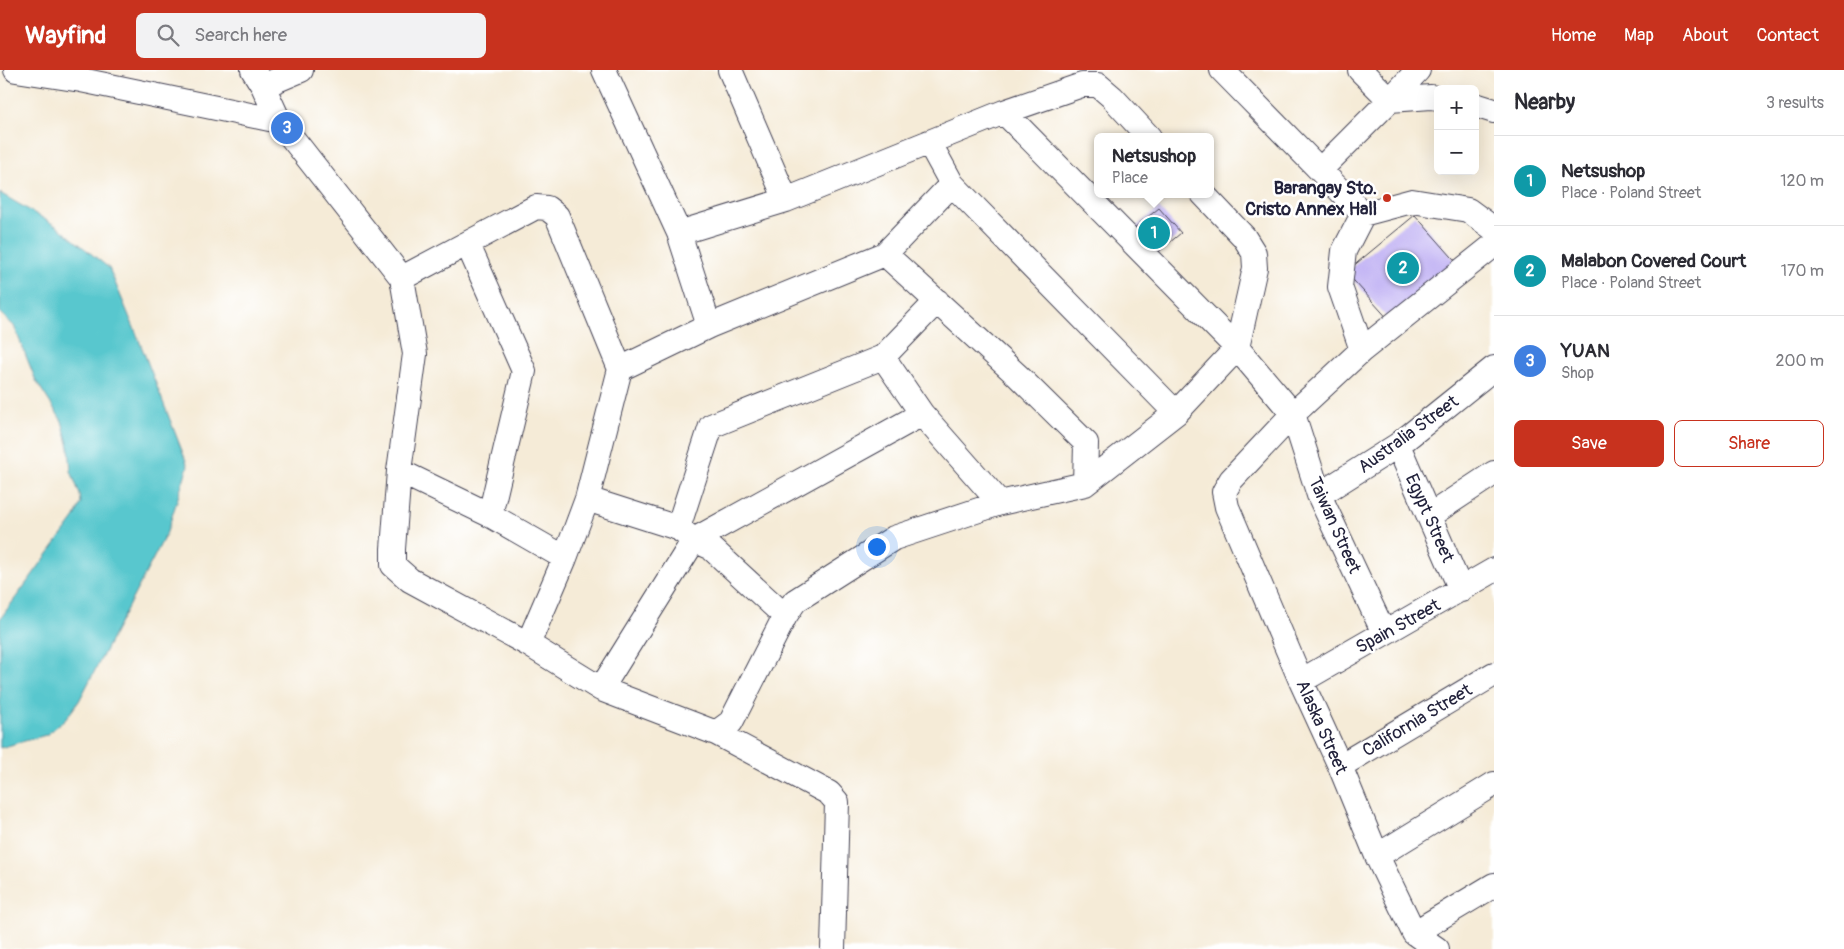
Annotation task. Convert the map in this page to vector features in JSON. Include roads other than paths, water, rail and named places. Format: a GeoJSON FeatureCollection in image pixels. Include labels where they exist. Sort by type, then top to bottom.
{"type":"FeatureCollection","features":[{"type":"Feature","properties":{"kind":"street"},"geometry":{"type":"LineString","coordinates":[[16,70],[81,80],[279,121]]}},
{"type":"Feature","properties":{"kind":"street"},"geometry":{"type":"LineString","coordinates":[[301,70],[258,78],[279,121],[402,278],[415,354],[399,471],[393,565],[410,580],[528,644],[601,689],[716,733],[829,793],[837,802],[833,949]]}},
{"type":"Feature","properties":{"kind":"street"},"geometry":{"type":"LineString","coordinates":[[604,70],[679,233],[709,326]]}},
{"type":"Feature","properties":{"kind":"street"},"geometry":{"type":"LineString","coordinates":[[1222,70],[1363,214]]}},
{"type":"Feature","properties":{"kind":"street"},"geometry":{"type":"LineString","coordinates":[[1360,70],[1390,100],[1434,98]]}},
{"type":"Feature","properties":{"kind":"street"},"geometry":{"type":"LineString","coordinates":[[1320,170],[1418,70]]}},
{"type":"Feature","properties":{"kind":"street"},"geometry":{"type":"LineString","coordinates":[[736,72],[786,200]]}},
{"type":"Feature","properties":{"kind":"street"},"geometry":{"type":"LineString","coordinates":[[679,233],[786,200],[1004,112],[1082,85],[1098,85],[1146,133]]}},
{"type":"Feature","properties":{"kind":"street"},"geometry":{"type":"LineString","coordinates":[[1479,106],[1494,111]]}},
{"type":"Feature","properties":{"kind":"street"},"geometry":{"type":"LineString","coordinates":[[1004,112],[1237,348],[1294,414],[1362,350],[1494,244]]}},
{"type":"Feature","properties":{"kind":"street"},"geometry":{"type":"LineString","coordinates":[[929,142],[952,184],[1176,413]]}},
{"type":"Feature","properties":{"kind":"street"},"geometry":{"type":"LineString","coordinates":[[620,369],[709,326],[885,254],[952,184]]}},
{"type":"Feature","properties":{"kind":"street"},"geometry":{"type":"LineString","coordinates":[[716,733],[731,722],[785,616],[795,601],[894,538],[1000,503],[1085,484],[1176,413],[1237,348],[1254,268],[1254,253],[1244,237],[1208,198]]}},
{"type":"Feature","properties":{"kind":"street"},"geometry":{"type":"LineString","coordinates":[[1362,350],[1340,287],[1344,251],[1363,214],[1412,201],[1468,210],[1494,229]]}},
{"type":"Feature","properties":{"kind":"street"},"geometry":{"type":"LineString","coordinates":[[402,278],[536,207],[546,208],[557,216],[620,369],[587,499],[565,558],[528,644]]}},
{"type":"Feature","properties":{"kind":"street"},"geometry":{"type":"LineString","coordinates":[[468,244],[524,371],[490,515]]}},
{"type":"Feature","properties":{"kind":"street"},"geometry":{"type":"LineString","coordinates":[[885,254],[1018,376],[1086,443],[1085,484]]}},
{"type":"Feature","properties":{"kind":"street"},"geometry":{"type":"LineString","coordinates":[[601,689],[686,534],[711,426],[882,357],[937,301]]}},
{"type":"Feature","properties":{"kind":"street"},"geometry":{"type":"LineString","coordinates":[[882,357],[922,414],[1000,503]]}},
{"type":"Feature","properties":{"kind":"street","name":"Australia Street"},"geometry":{"type":"LineString","coordinates":[[1319,495],[1398,445],[1494,368]]}},
{"type":"Feature","properties":{"kind":"street"},"geometry":{"type":"LineString","coordinates":[[686,534],[922,414]]}},
{"type":"Feature","properties":{"kind":"street","name":"Alaska Street"},"geometry":{"type":"LineString","coordinates":[[1294,414],[1231,480],[1224,492],[1228,507],[1377,856],[1414,933],[1437,949]]}},
{"type":"Feature","properties":{"kind":"street","name":"Taiwan Street"},"geometry":{"type":"LineString","coordinates":[[1294,414],[1319,495],[1384,633]]}},
{"type":"Feature","properties":{"kind":"street","name":"Egypt Street"},"geometry":{"type":"LineString","coordinates":[[1398,445],[1462,590]]}},
{"type":"Feature","properties":{"kind":"street"},"geometry":{"type":"LineString","coordinates":[[399,471],[490,515],[565,558]]}},
{"type":"Feature","properties":{"kind":"street"},"geometry":{"type":"LineString","coordinates":[[1429,516],[1494,473]]}},
{"type":"Feature","properties":{"kind":"street"},"geometry":{"type":"LineString","coordinates":[[587,499],[686,534],[710,547],[785,616]]}},
{"type":"Feature","properties":{"kind":"street","name":"Spain Street"},"geometry":{"type":"LineString","coordinates":[[1301,681],[1494,570]]}},
{"type":"Feature","properties":{"kind":"street","name":"California Street"},"geometry":{"type":"LineString","coordinates":[[1340,766],[1494,674]]}},
{"type":"Feature","properties":{"kind":"street"},"geometry":{"type":"LineString","coordinates":[[1377,856],[1494,784]]}},
{"type":"Feature","properties":{"kind":"street"},"geometry":{"type":"LineString","coordinates":[[1414,933],[1494,885]]}},
{"type":"Feature","properties":{"kind":"water"},"geometry":{"type":"Polygon","coordinates":[[[0,193],[58,227],[109,268],[188,466],[167,532],[79,701],[65,720],[46,735],[0,748],[0,619],[75,517],[81,503],[71,471],[69,447],[62,421],[36,381],[14,326],[0,313],[0,193]]]}},
{"type":"Feature","properties":{"kind":"place","name":"YUAN"},"geometry":{"type":"Point","coordinates":[287,128]}},
{"type":"Feature","properties":{"kind":"place","name":"Barangay Sto. Cristo Annex Hall"},"geometry":{"type":"Point","coordinates":[1387,198]}},
{"type":"Feature","properties":{"kind":"place","name":"Netsushop"},"geometry":{"type":"Point","coordinates":[1154,233]}},
{"type":"Feature","properties":{"kind":"place","name":"Malabon Covered Court"},"geometry":{"type":"Point","coordinates":[1403,268]}}]}
